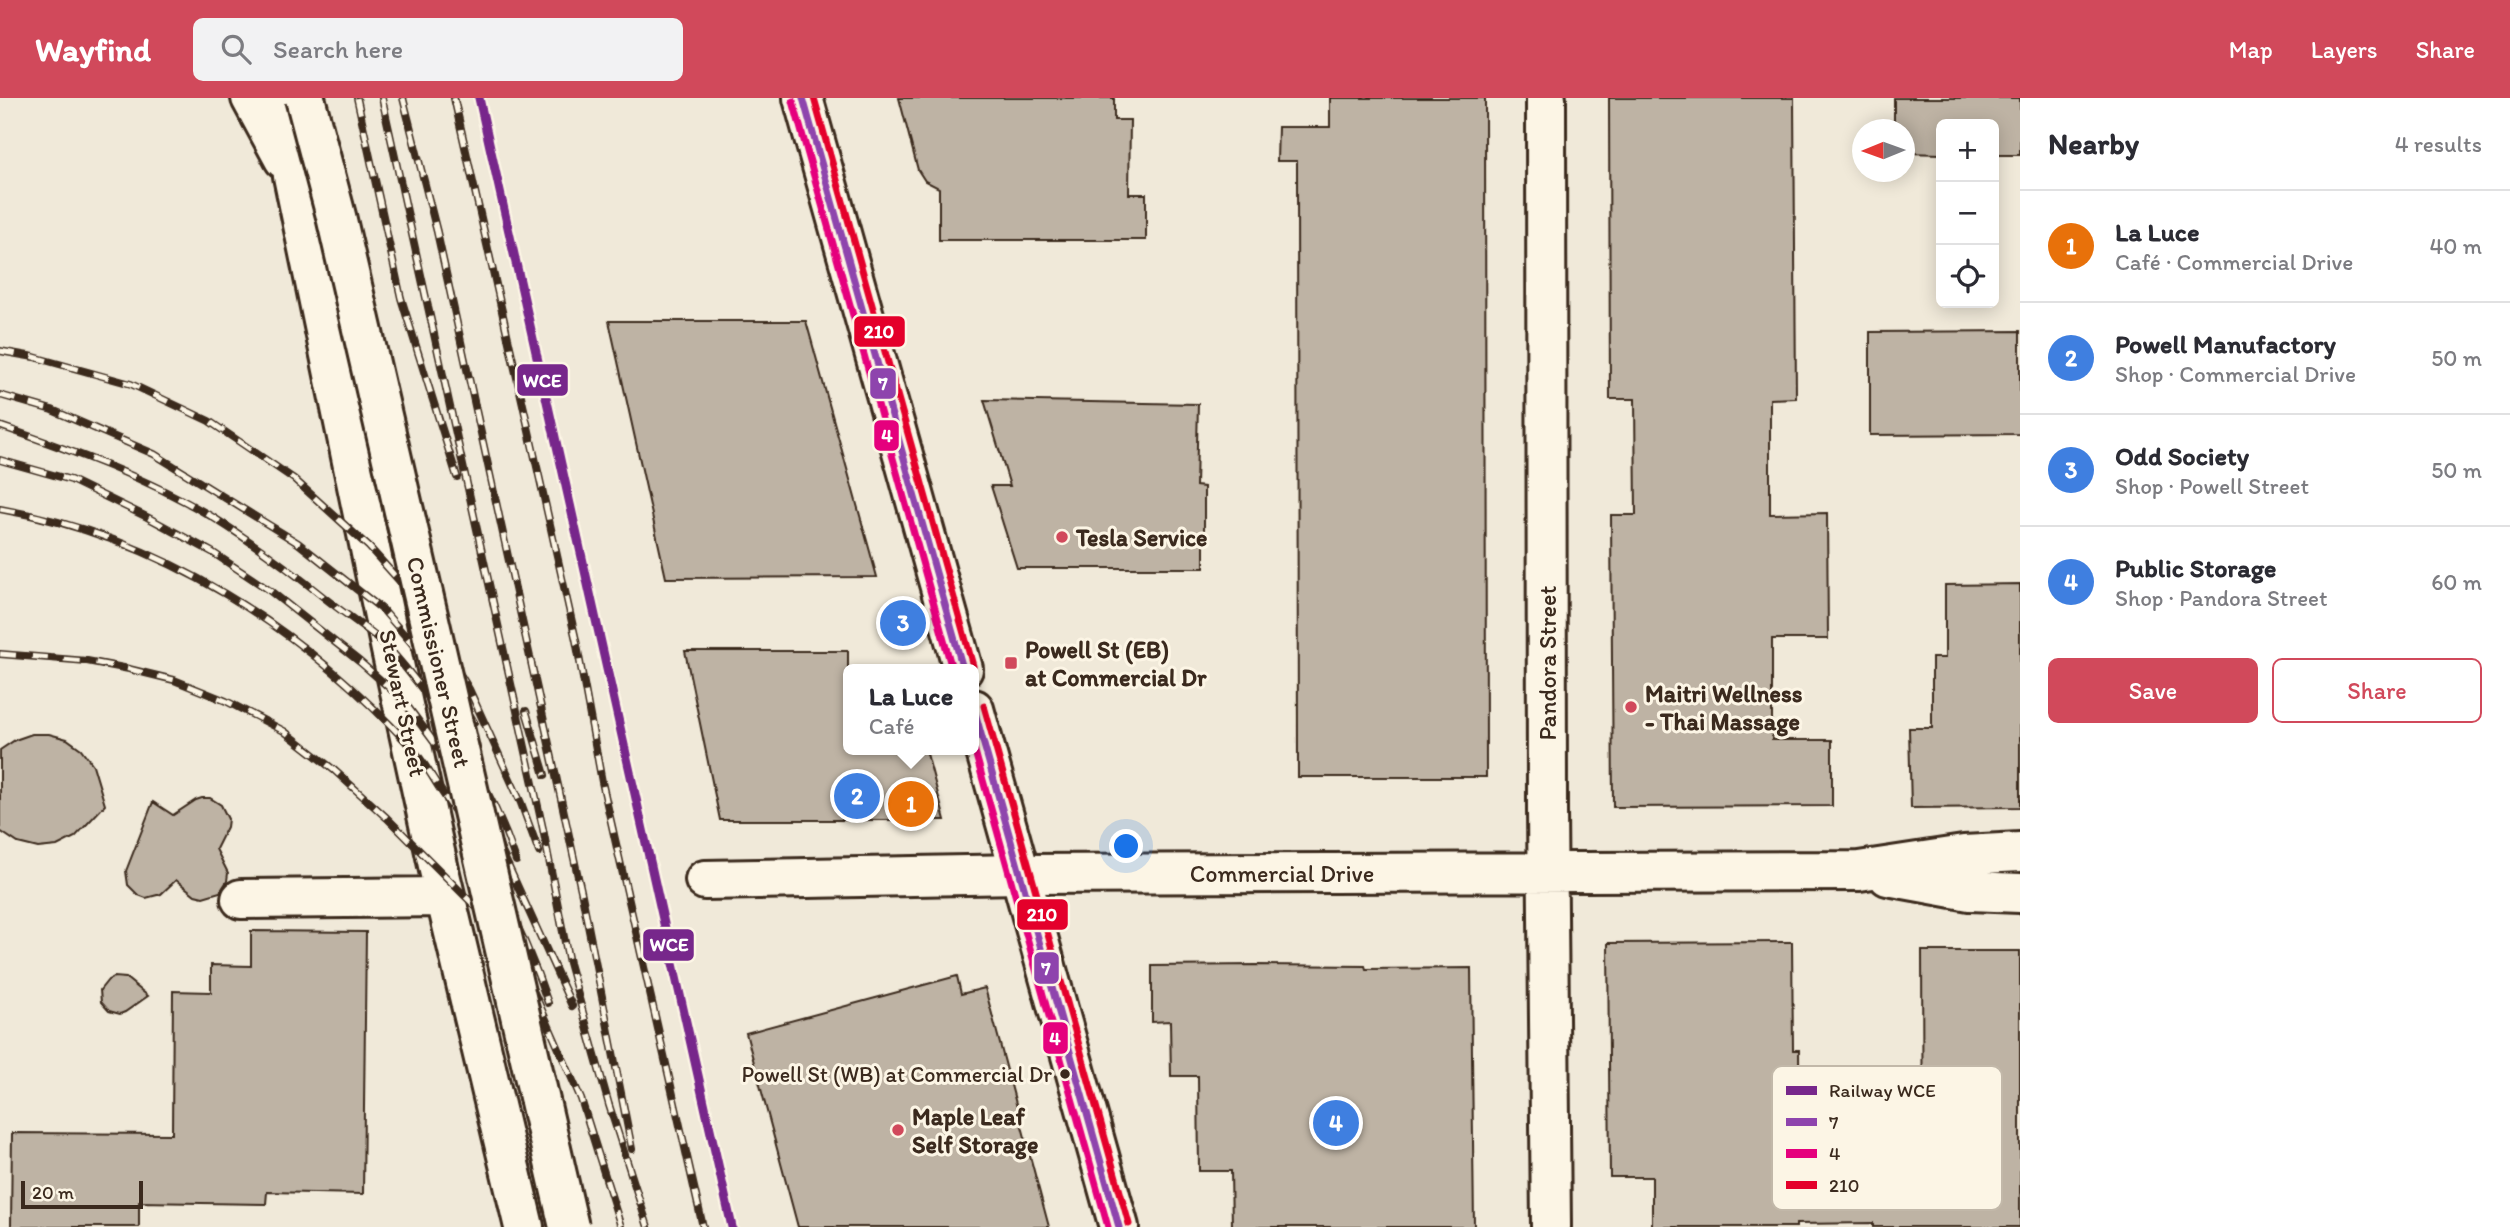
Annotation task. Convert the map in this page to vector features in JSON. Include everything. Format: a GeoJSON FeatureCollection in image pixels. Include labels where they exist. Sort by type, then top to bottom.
{"type":"FeatureCollection","features":[{"type":"Feature","properties":{"kind":"street","name":"Stewart Street"},"geometry":{"type":"LineString","coordinates":[[251,98],[293,177]]}},
{"type":"Feature","properties":{"kind":"street","name":"Stewart Street"},"geometry":{"type":"LineString","coordinates":[[285,98],[293,177],[391,650],[445,897],[524,1227]]}},
{"type":"Feature","properties":{"kind":"street","name":"Commissioner Street"},"geometry":{"type":"LineString","coordinates":[[305,98],[336,216],[569,1227]]}},
{"type":"Feature","properties":{"kind":"street"},"geometry":{"type":"LineString","coordinates":[[803,98],[962,664]]}},
{"type":"Feature","properties":{"kind":"street","name":"Pandora Street"},"geometry":{"type":"LineString","coordinates":[[1546,98],[1547,872],[1551,1227]]}},
{"type":"Feature","properties":{"kind":"street"},"geometry":{"type":"LineString","coordinates":[[979,727],[1119,1227]]}},
{"type":"Feature","properties":{"kind":"street","name":"Commercial Drive"},"geometry":{"type":"LineString","coordinates":[[705,880],[1020,874],[1859,871],[1964,855],[2020,852]]}},
{"type":"Feature","properties":{"kind":"street","name":"Commercial Drive"},"geometry":{"type":"LineString","coordinates":[[1859,871],[1970,891],[2020,893]]}},
{"type":"Feature","properties":{"kind":"street"},"geometry":{"type":"LineString","coordinates":[[241,899],[445,897]]}},
{"type":"Feature","properties":{"kind":"building"},"geometry":{"type":"Polygon","coordinates":[[[899,98],[1114,98],[1114,120],[1130,120],[1129,194],[1146,194],[1146,240],[939,240],[939,188],[925,181],[918,170],[899,98]]]}},
{"type":"Feature","properties":{"kind":"building"},"geometry":{"type":"Polygon","coordinates":[[[1330,98],[1485,98],[1486,777],[1298,777],[1297,161],[1277,161],[1278,127],[1330,127],[1330,98]]]}},
{"type":"Feature","properties":{"kind":"building"},"geometry":{"type":"Polygon","coordinates":[[[1609,98],[1794,98],[1796,398],[1770,399],[1770,514],[1827,513],[1828,639],[1772,639],[1772,740],[1832,740],[1832,806],[1613,807],[1611,515],[1636,515],[1635,399],[1610,399],[1609,98]]]}},
{"type":"Feature","properties":{"kind":"building"},"geometry":{"type":"Polygon","coordinates":[[[1894,98],[2020,98],[2020,155],[1999,155],[1999,119],[1936,119],[1936,154],[1915,153],[1915,119],[1894,119],[1894,98]]]}},
{"type":"Feature","properties":{"kind":"building"},"geometry":{"type":"Polygon","coordinates":[[[609,321],[806,321],[877,577],[666,578],[609,321]]]}},
{"type":"Feature","properties":{"kind":"building"},"geometry":{"type":"Polygon","coordinates":[[[2020,331],[2020,434],[1870,435],[1870,332],[2020,331]]]}},
{"type":"Feature","properties":{"kind":"building"},"geometry":{"type":"Polygon","coordinates":[[[984,400],[1198,404],[1196,486],[1204,487],[1204,568],[1017,568],[991,486],[1010,486],[984,400]]]}},
{"type":"Feature","properties":{"kind":"building"},"geometry":{"type":"Polygon","coordinates":[[[2020,584],[2020,807],[1911,808],[1909,728],[1932,728],[1932,658],[1945,658],[1945,585],[2020,584]]]}},
{"type":"Feature","properties":{"kind":"building"},"geometry":{"type":"Polygon","coordinates":[[[685,651],[848,651],[848,664],[843,664],[843,755],[927,755],[945,820],[720,820],[685,651]]]}},
{"type":"Feature","properties":{"kind":"building"},"geometry":{"type":"Polygon","coordinates":[[[32,734],[49,734],[67,739],[81,749],[93,765],[105,805],[75,837],[57,846],[38,848],[18,843],[0,831],[0,750],[15,740],[32,734]]]}},
{"type":"Feature","properties":{"kind":"building"},"geometry":{"type":"Polygon","coordinates":[[[202,798],[210,798],[221,805],[228,819],[216,849],[228,873],[227,881],[220,892],[203,897],[195,895],[176,880],[161,894],[146,898],[138,895],[128,885],[126,871],[153,802],[173,815],[202,798]]]}},
{"type":"Feature","properties":{"kind":"building"},"geometry":{"type":"Polygon","coordinates":[[[251,931],[366,932],[363,1194],[267,1192],[266,1204],[139,1202],[139,1227],[11,1227],[12,1133],[172,1134],[173,991],[211,992],[211,965],[251,966],[251,931]]]}},
{"type":"Feature","properties":{"kind":"building"},"geometry":{"type":"Polygon","coordinates":[[[1792,942],[1793,1050],[1799,1050],[1799,1066],[1772,1066],[1772,1210],[2002,1210],[2002,1066],[1922,1066],[1922,951],[2020,951],[2020,1227],[1873,1227],[1873,1223],[1796,1224],[1796,1227],[1652,1227],[1652,1177],[1610,1177],[1608,943],[1792,942]]]}},
{"type":"Feature","properties":{"kind":"building"},"geometry":{"type":"Polygon","coordinates":[[[1152,966],[1365,966],[1366,969],[1471,968],[1474,1227],[1232,1227],[1231,1171],[1199,1171],[1198,1076],[1171,1076],[1170,1021],[1152,1022],[1152,966]]]}},
{"type":"Feature","properties":{"kind":"building","name":"Maple Leaf Self Storage"},"geometry":{"type":"Polygon","coordinates":[[[957,976],[961,994],[985,988],[1049,1227],[798,1227],[746,1033],[957,976]]]}},
{"type":"Feature","properties":{"kind":"building"},"geometry":{"type":"Polygon","coordinates":[[[114,977],[126,978],[148,996],[120,1014],[109,1011],[101,1002],[100,990],[114,977]]]}},
{"type":"Feature","properties":{"kind":"railway"},"geometry":{"type":"LineString","coordinates":[[357,98],[401,298],[457,477]]}},
{"type":"Feature","properties":{"kind":"railway"},"geometry":{"type":"LineString","coordinates":[[382,98],[543,829],[569,963],[609,1105],[648,1227]]}},
{"type":"Feature","properties":{"kind":"railway"},"geometry":{"type":"LineString","coordinates":[[403,98],[437,232],[582,895],[632,1149]]}},
{"type":"Feature","properties":{"kind":"railway"},"geometry":{"type":"LineString","coordinates":[[454,98],[576,640],[602,782],[703,1227]]}},
{"type":"Feature","properties":{"kind":"railway"},"geometry":{"type":"LineString","coordinates":[[0,351],[34,357],[131,384],[209,421],[294,479],[369,547],[413,596],[469,689],[521,803],[539,852]]}},
{"type":"Feature","properties":{"kind":"railway"},"geometry":{"type":"LineString","coordinates":[[0,395],[52,410],[154,454],[298,543],[383,610],[463,703],[474,722]]}},
{"type":"Feature","properties":{"kind":"railway"},"geometry":{"type":"LineString","coordinates":[[0,426],[110,466],[163,490],[214,518],[258,547],[377,638],[412,676],[464,750],[493,804],[516,861]]}},
{"type":"Feature","properties":{"kind":"railway"},"geometry":{"type":"LineString","coordinates":[[0,460],[71,480],[212,552],[269,590],[402,699],[486,817],[572,1006]]}},
{"type":"Feature","properties":{"kind":"railway"},"geometry":{"type":"LineString","coordinates":[[0,509],[59,522],[117,541],[172,565],[225,594],[276,627],[369,704],[420,758],[475,845],[516,922],[548,1003]]}},
{"type":"Feature","properties":{"kind":"railway"},"geometry":{"type":"LineString","coordinates":[[0,654],[87,661],[129,669],[174,680],[226,701],[284,731],[334,770],[387,818],[488,919],[522,965],[581,1099],[621,1227]]}},
{"type":"Feature","properties":{"kind":"railway"},"geometry":{"type":"LineString","coordinates":[[526,711],[545,775]]}},
{"type":"Feature","properties":{"kind":"rail line","name":"WCE"},"geometry":{"type":"LineString","coordinates":[[479,98],[732,1227]]}},
{"type":"Feature","properties":{"kind":"transit line","name":"7"},"geometry":{"type":"LineString","coordinates":[[803,98],[962,664]]}},
{"type":"Feature","properties":{"kind":"transit line","name":"210"},"geometry":{"type":"LineString","coordinates":[[814,98],[972,664]]}},
{"type":"Feature","properties":{"kind":"transit line","name":"4"},"geometry":{"type":"LineString","coordinates":[[793,101],[951,664]]}},
{"type":"Feature","properties":{"kind":"transit line","name":"210"},"geometry":{"type":"LineString","coordinates":[[984,706],[1129,1224]]}},
{"type":"Feature","properties":{"kind":"transit line","name":"7"},"geometry":{"type":"LineString","coordinates":[[979,727],[1119,1227]]}},
{"type":"Feature","properties":{"kind":"transit line","name":"4"},"geometry":{"type":"LineString","coordinates":[[976,755],[1108,1227]]}},
{"type":"Feature","properties":{"kind":"place","name":"Tesla Service"},"geometry":{"type":"Point","coordinates":[1062,537]}},
{"type":"Feature","properties":{"kind":"place","name":"Odd Society"},"geometry":{"type":"Point","coordinates":[903,623]}},
{"type":"Feature","properties":{"kind":"place","name":"Powell St (EB) at Commercial Dr"},"geometry":{"type":"Point","coordinates":[1011,663]}},
{"type":"Feature","properties":{"kind":"place","name":"Maitri Wellness - Thai Massage"},"geometry":{"type":"Point","coordinates":[1631,707]}},
{"type":"Feature","properties":{"kind":"place","name":"Powell Manufactory"},"geometry":{"type":"Point","coordinates":[857,796]}},
{"type":"Feature","properties":{"kind":"place","name":"La Luce"},"geometry":{"type":"Point","coordinates":[911,804]}},
{"type":"Feature","properties":{"kind":"place","name":"Powell St (WB) at Commercial Dr"},"geometry":{"type":"Point","coordinates":[1065,1074]}},
{"type":"Feature","properties":{"kind":"place","name":"Public Storage"},"geometry":{"type":"Point","coordinates":[1336,1123]}},
{"type":"Feature","properties":{"kind":"place","name":"Maple Leaf Self Storage"},"geometry":{"type":"Point","coordinates":[898,1130]}}]}
